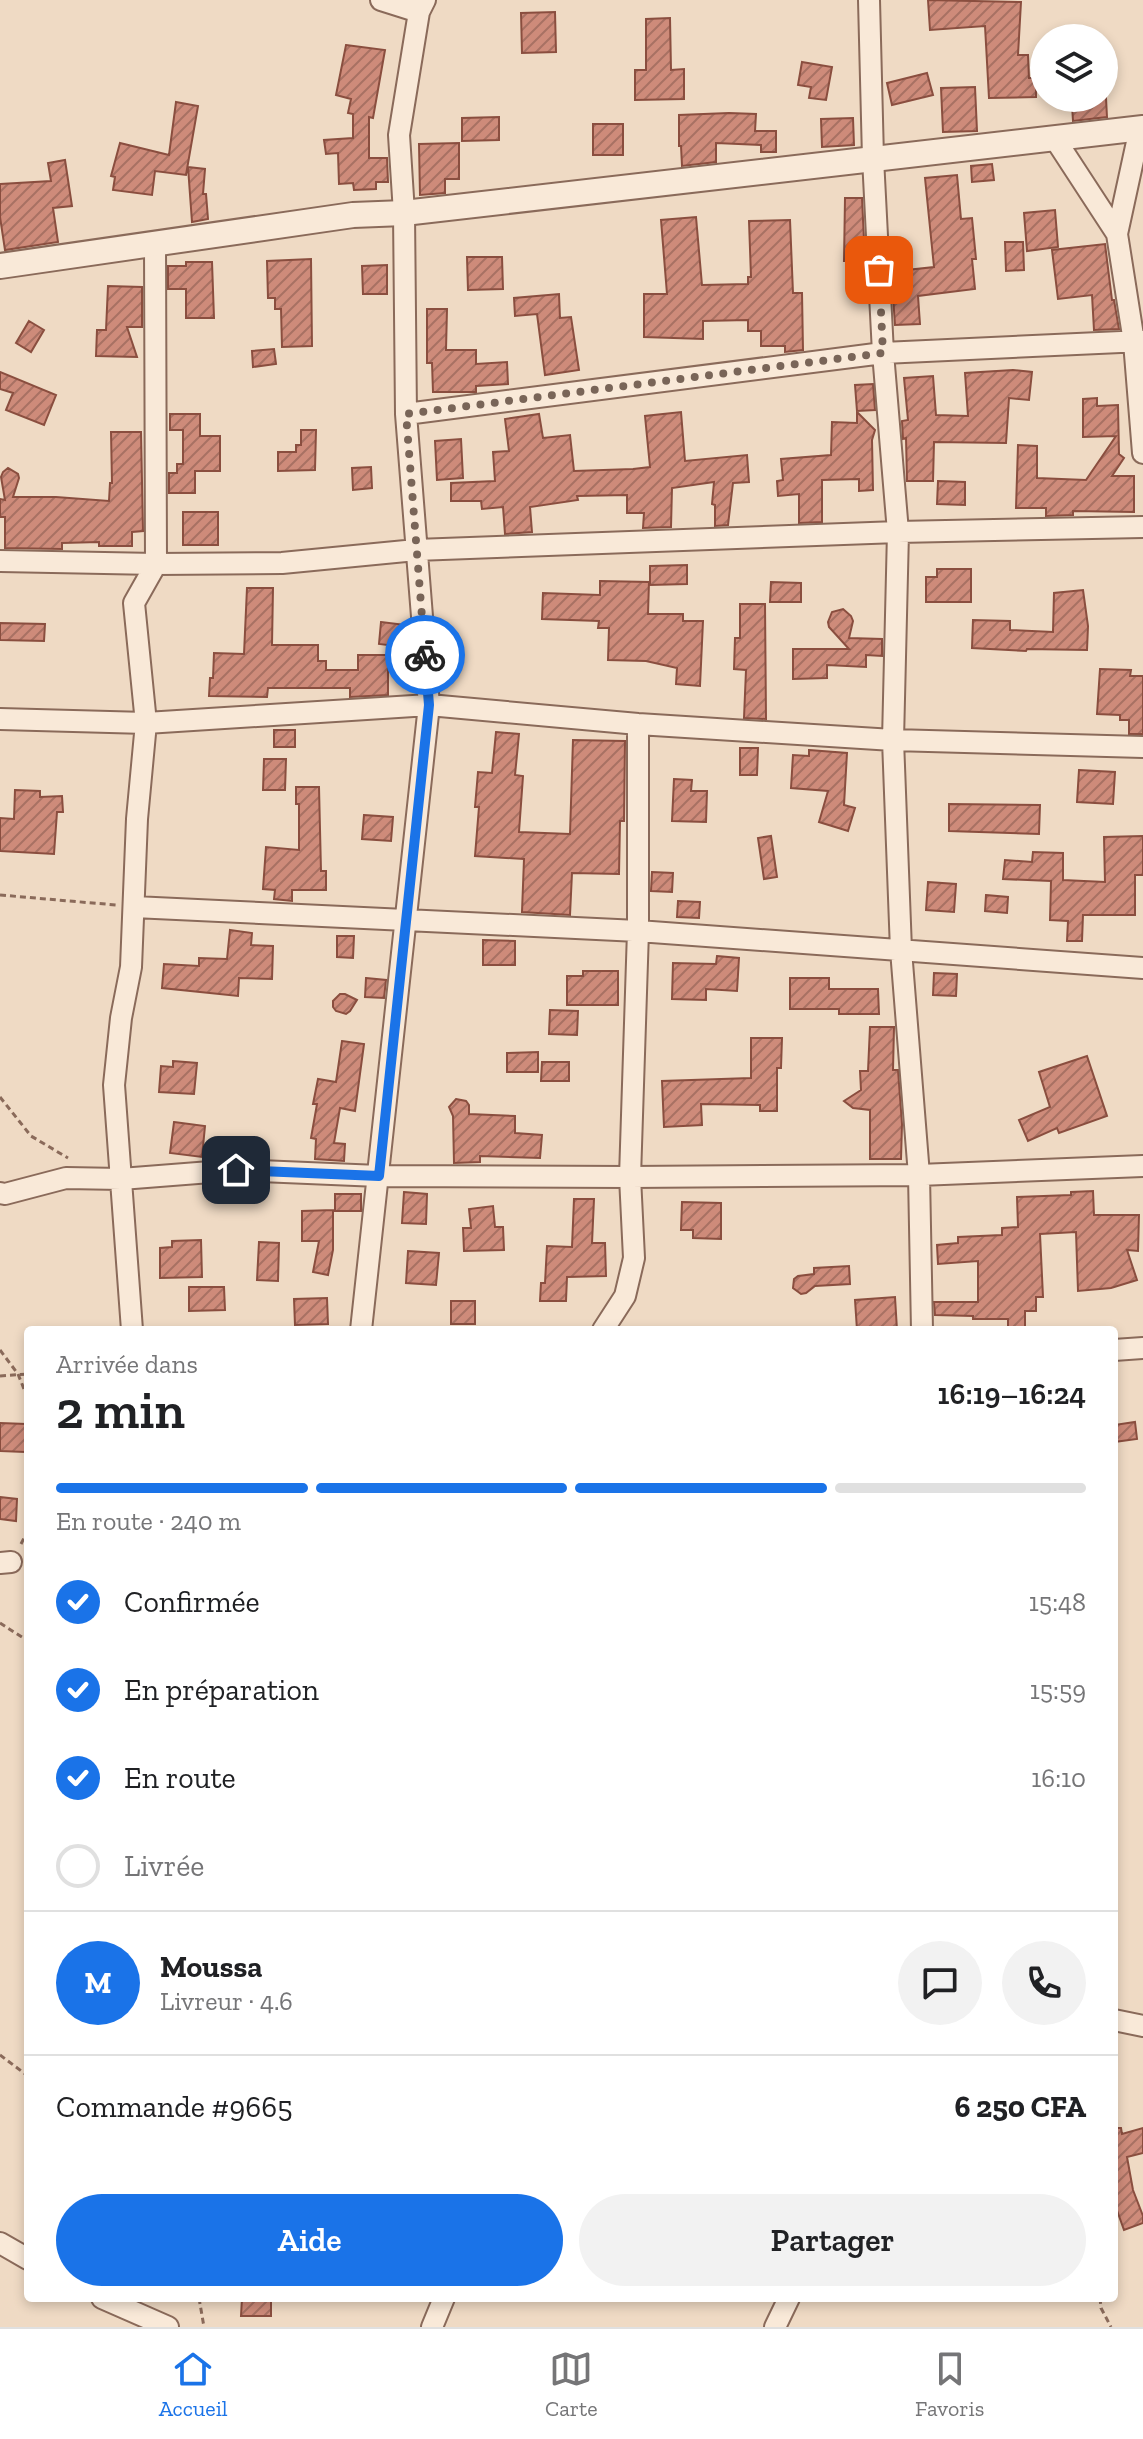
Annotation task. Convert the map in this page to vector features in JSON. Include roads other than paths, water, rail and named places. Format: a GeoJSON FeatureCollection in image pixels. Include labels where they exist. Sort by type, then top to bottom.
{"type":"FeatureCollection","features":[{"type":"Feature","properties":{"kind":"street"},"geometry":{"type":"LineString","coordinates":[[361,1326],[429,705],[406,414],[404,213],[399,135],[422,6],[381,0]]}},
{"type":"Feature","properties":{"kind":"street"},"geometry":{"type":"LineString","coordinates":[[869,0],[883,353],[898,532],[893,740],[901,950],[919,1175],[922,1326]]}},
{"type":"Feature","properties":{"kind":"street"},"geometry":{"type":"LineString","coordinates":[[0,266],[353,215],[404,213],[1142,128],[1117,234]]}},
{"type":"Feature","properties":{"kind":"street"},"geometry":{"type":"LineString","coordinates":[[1055,139],[1117,234],[1138,341],[1143,453]]}},
{"type":"Feature","properties":{"kind":"street"},"geometry":{"type":"LineString","coordinates":[[132,1326],[114,1085],[121,1018],[131,967],[137,819],[146,723],[134,603],[156,564],[155,243]]}},
{"type":"Feature","properties":{"kind":"street"},"geometry":{"type":"LineString","coordinates":[[406,414],[883,353],[1138,341]]}},
{"type":"Feature","properties":{"kind":"street"},"geometry":{"type":"LineString","coordinates":[[0,561],[282,563],[416,550],[898,532],[1143,527]]}},
{"type":"Feature","properties":{"kind":"street"},"geometry":{"type":"LineString","coordinates":[[0,719],[146,723],[429,705],[638,724],[893,740],[1143,747]]}},
{"type":"Feature","properties":{"kind":"street"},"geometry":{"type":"LineString","coordinates":[[606,1326],[625,1296],[634,1258],[630,1177],[638,931],[638,724]]}},
{"type":"Feature","properties":{"kind":"street"},"geometry":{"type":"LineString","coordinates":[[134,907],[638,931],[1143,968]]}},
{"type":"Feature","properties":{"kind":"street"},"geometry":{"type":"LineString","coordinates":[[0,1193],[66,1178],[121,1179],[236,1170],[379,1176],[630,1177],[919,1175],[1143,1166]]}},
{"type":"Feature","properties":{"kind":"street"},"geometry":{"type":"LineString","coordinates":[[1118,1350],[1143,1348]]}},
{"type":"Feature","properties":{"kind":"street"},"geometry":{"type":"LineString","coordinates":[[1118,2021],[1143,2026]]}},
{"type":"Feature","properties":{"kind":"street"},"geometry":{"type":"LineString","coordinates":[[0,2243],[24,2257]]}},
{"type":"Feature","properties":{"kind":"street"},"geometry":{"type":"LineString","coordinates":[[111,2302],[168,2327]]}},
{"type":"Feature","properties":{"kind":"street"},"geometry":{"type":"LineString","coordinates":[[432,2327],[442,2302]]}},
{"type":"Feature","properties":{"kind":"street"},"geometry":{"type":"LineString","coordinates":[[775,2327],[787,2302]]}}]}
